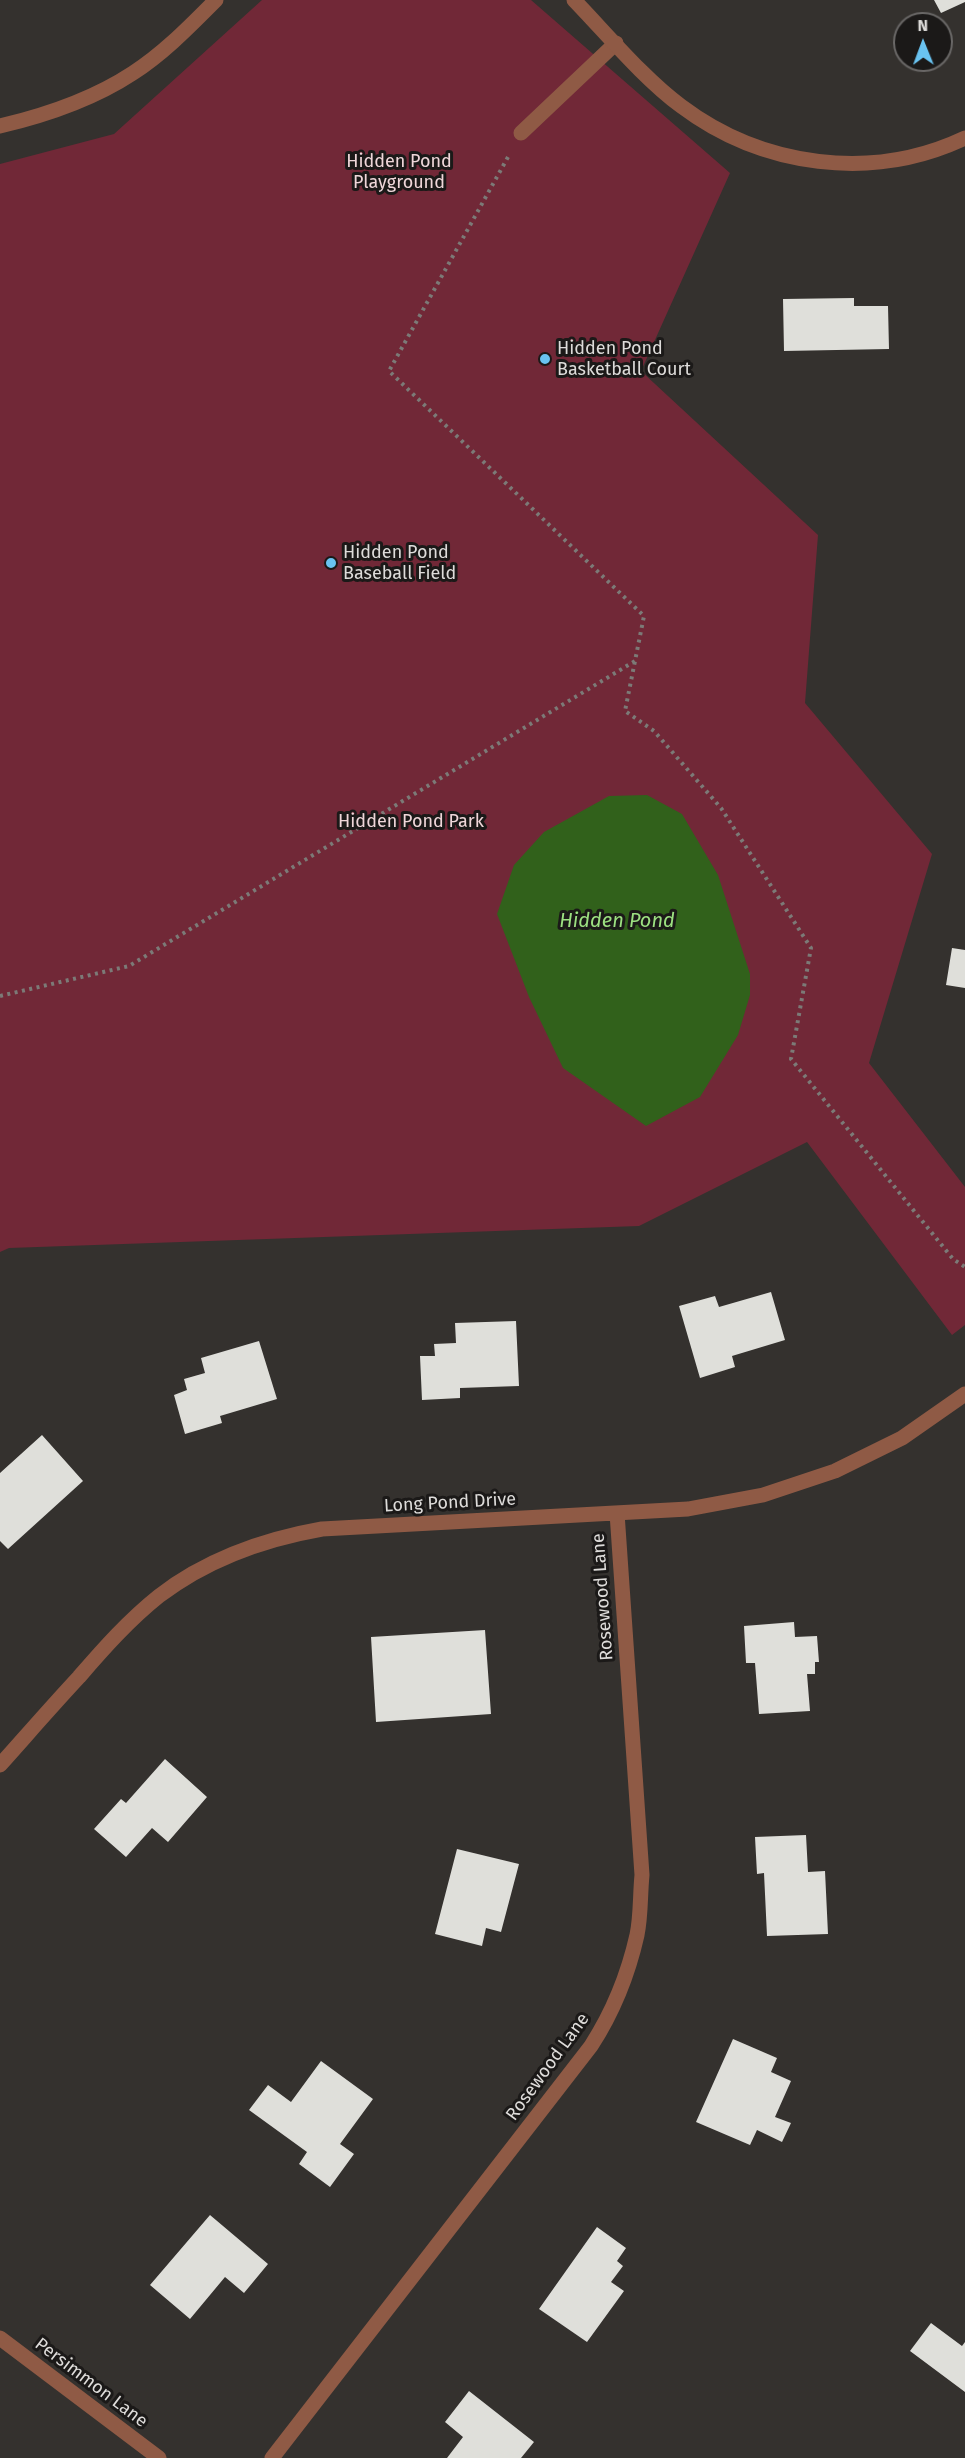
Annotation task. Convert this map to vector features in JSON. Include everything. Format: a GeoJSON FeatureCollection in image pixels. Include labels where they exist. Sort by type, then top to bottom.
{"type":"FeatureCollection","features":[{"type":"Feature","properties":{"kind":"street"},"geometry":{"type":"LineString","coordinates":[[0,126],[46,115],[92,97],[134,73],[172,43],[216,0]]}},
{"type":"Feature","properties":{"kind":"street"},"geometry":{"type":"LineString","coordinates":[[574,0],[680,106],[729,136],[781,156],[837,165],[893,161],[948,146],[965,138]]}},
{"type":"Feature","properties":{"kind":"street"},"geometry":{"type":"LineString","coordinates":[[521,133],[616,43]]}},
{"type":"Feature","properties":{"kind":"street","name":"Long Pond Drive"},"geometry":{"type":"LineString","coordinates":[[0,1765],[122,1627],[169,1590],[203,1568],[249,1548],[322,1529],[688,1509],[763,1495],[835,1471],[902,1438],[965,1394]]}},
{"type":"Feature","properties":{"kind":"street","name":"Rosewood Lane"},"geometry":{"type":"LineString","coordinates":[[272,2458],[591,2046],[604,2026],[621,1990],[638,1934],[642,1875],[617,1513]]}},
{"type":"Feature","properties":{"kind":"street","name":"Persimmon Lane"},"geometry":{"type":"LineString","coordinates":[[0,2338],[159,2458]]}},
{"type":"Feature","properties":{"kind":"path"},"geometry":{"type":"LineString","coordinates":[[521,133],[389,371],[644,616],[625,711],[654,731],[721,808],[811,948],[791,1059],[953,1259],[965,1267]]}},
{"type":"Feature","properties":{"kind":"path"},"geometry":{"type":"LineString","coordinates":[[0,996],[129,966],[635,661]]}},
{"type":"Feature","properties":{"kind":"green space","name":"Hidden Pond Park"},"geometry":{"type":"Polygon","coordinates":[[[262,0],[531,0],[730,173],[641,371],[818,535],[805,703],[932,854],[869,1063],[965,1187],[965,1325],[952,1335],[807,1142],[639,1226],[9,1248],[0,1252],[0,164],[114,134],[262,0]]]}},
{"type":"Feature","properties":{"kind":"water","name":"Hidden Pond"},"geometry":{"type":"Polygon","coordinates":[[[647,795],[682,814],[718,875],[750,974],[750,995],[738,1035],[700,1097],[646,1126],[563,1068],[529,997],[497,914],[514,865],[544,832],[609,796],[647,795]]]}},
{"type":"Feature","properties":{"kind":"building"},"geometry":{"type":"Polygon","coordinates":[[[934,0],[965,0],[965,2],[940,12],[934,0]]]}},
{"type":"Feature","properties":{"kind":"building"},"geometry":{"type":"Polygon","coordinates":[[[854,298],[854,306],[888,306],[889,349],[784,351],[783,299],[854,298]]]}},
{"type":"Feature","properties":{"kind":"building"},"geometry":{"type":"Polygon","coordinates":[[[952,948],[965,950],[965,988],[946,985],[952,948]]]}},
{"type":"Feature","properties":{"kind":"building"},"geometry":{"type":"Polygon","coordinates":[[[771,1292],[785,1340],[732,1356],[735,1367],[700,1378],[679,1306],[715,1296],[719,1307],[771,1292]]]}},
{"type":"Feature","properties":{"kind":"building"},"geometry":{"type":"Polygon","coordinates":[[[516,1321],[519,1386],[460,1388],[460,1398],[422,1400],[420,1356],[435,1356],[434,1344],[456,1343],[455,1323],[516,1321]]]}},
{"type":"Feature","properties":{"kind":"building"},"geometry":{"type":"Polygon","coordinates":[[[259,1341],[277,1399],[220,1416],[222,1423],[185,1434],[174,1395],[187,1390],[184,1379],[205,1373],[201,1358],[259,1341]]]}},
{"type":"Feature","properties":{"kind":"building"},"geometry":{"type":"Polygon","coordinates":[[[42,1435],[83,1481],[8,1549],[0,1541],[0,1473],[42,1435]]]}},
{"type":"Feature","properties":{"kind":"building"},"geometry":{"type":"Polygon","coordinates":[[[794,1622],[795,1637],[817,1636],[819,1662],[815,1662],[815,1674],[807,1674],[810,1711],[759,1714],[755,1663],[746,1663],[744,1626],[794,1622]]]}},
{"type":"Feature","properties":{"kind":"building"},"geometry":{"type":"Polygon","coordinates":[[[485,1630],[491,1714],[376,1722],[371,1637],[485,1630]]]}},
{"type":"Feature","properties":{"kind":"building"},"geometry":{"type":"Polygon","coordinates":[[[165,1759],[207,1797],[168,1842],[152,1828],[126,1857],[94,1829],[121,1799],[126,1803],[165,1759]]]}},
{"type":"Feature","properties":{"kind":"building"},"geometry":{"type":"Polygon","coordinates":[[[806,1835],[808,1872],[825,1871],[828,1934],[767,1936],[764,1873],[757,1874],[755,1837],[806,1835]]]}},
{"type":"Feature","properties":{"kind":"building"},"geometry":{"type":"Polygon","coordinates":[[[457,1849],[519,1864],[501,1932],[486,1928],[482,1946],[435,1934],[457,1849]]]}},
{"type":"Feature","properties":{"kind":"building"},"geometry":{"type":"Polygon","coordinates":[[[733,2039],[777,2058],[771,2072],[791,2081],[775,2117],[791,2123],[782,2142],[757,2130],[750,2145],[696,2122],[733,2039]]]}},
{"type":"Feature","properties":{"kind":"building"},"geometry":{"type":"Polygon","coordinates":[[[321,2061],[373,2099],[340,2144],[354,2154],[330,2187],[299,2164],[307,2152],[249,2110],[268,2085],[291,2102],[321,2061]]]}},
{"type":"Feature","properties":{"kind":"building"},"geometry":{"type":"Polygon","coordinates":[[[210,2215],[268,2264],[244,2293],[225,2277],[190,2319],[150,2285],[210,2215]]]}},
{"type":"Feature","properties":{"kind":"building"},"geometry":{"type":"Polygon","coordinates":[[[597,2227],[626,2248],[617,2261],[623,2266],[611,2282],[624,2291],[587,2342],[539,2309],[597,2227]]]}},
{"type":"Feature","properties":{"kind":"building"},"geometry":{"type":"Polygon","coordinates":[[[931,2323],[962,2346],[965,2342],[965,2392],[910,2351],[931,2323]]]}},
{"type":"Feature","properties":{"kind":"building"},"geometry":{"type":"Polygon","coordinates":[[[469,2391],[534,2442],[521,2458],[447,2458],[463,2437],[445,2422],[469,2391]]]}},
{"type":"Feature","properties":{"kind":"place","name":"Hidden Pond Basketball Court"},"geometry":{"type":"Point","coordinates":[545,359]}},
{"type":"Feature","properties":{"kind":"place","name":"Hidden Pond Baseball Field"},"geometry":{"type":"Point","coordinates":[331,563]}},
{"type":"Feature","properties":{"kind":"park label","name":"Hidden Pond Playground"},"geometry":{"type":"Point","coordinates":[399,172]}}]}
